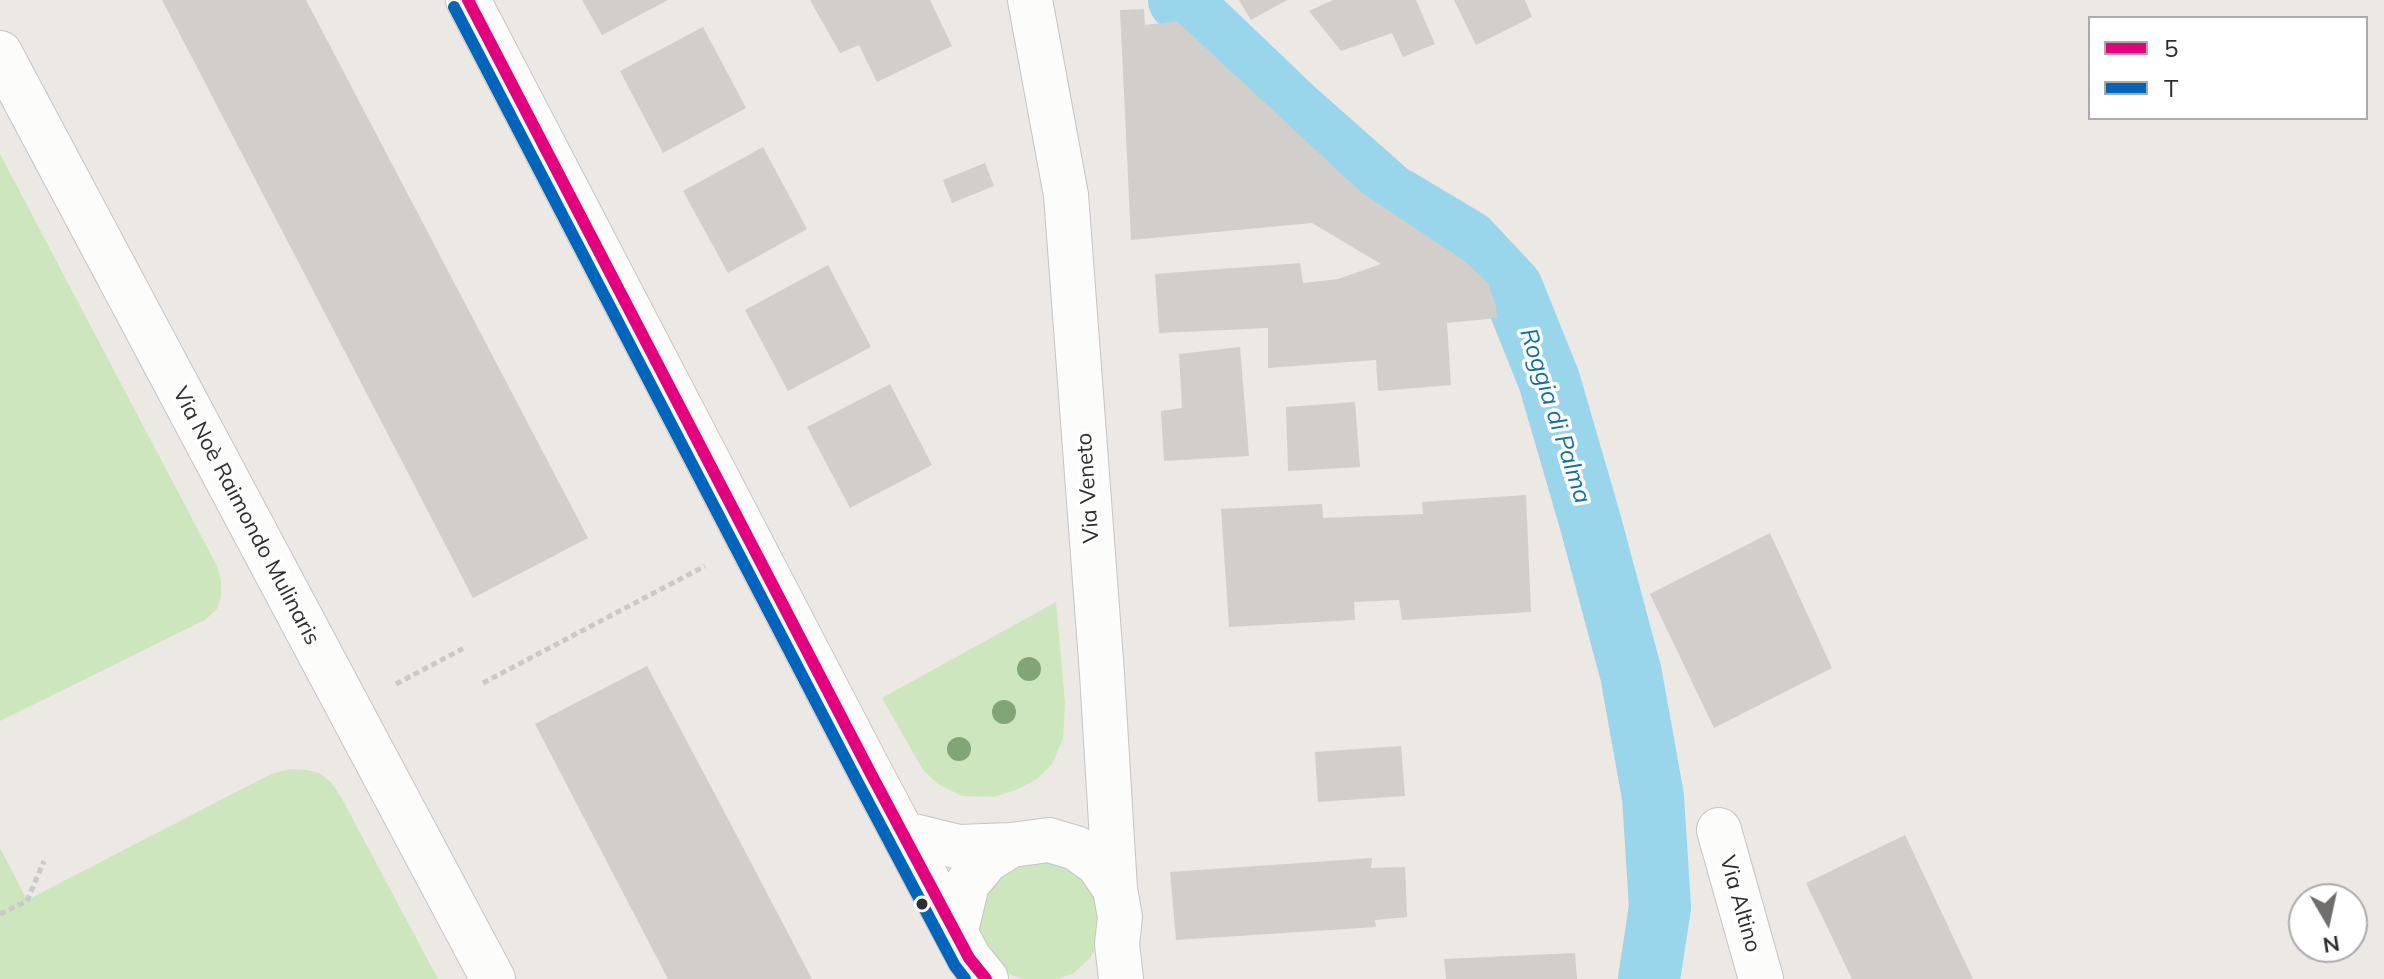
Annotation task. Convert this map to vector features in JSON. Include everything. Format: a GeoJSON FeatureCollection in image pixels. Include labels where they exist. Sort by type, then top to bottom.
{"type":"FeatureCollection","features":[{"type":"Feature","properties":{"kind":"street"},"geometry":{"type":"LineString","coordinates":[[468,0],[902,833],[969,958],[986,979]]}},
{"type":"Feature","properties":{"kind":"street","name":"Via Veneto"},"geometry":{"type":"LineString","coordinates":[[1030,0],[1066,195],[1115,889],[1120,917],[1111,967]]}},
{"type":"Feature","properties":{"kind":"street","name":"Via Noè Raimondo Mulinaris"},"geometry":{"type":"LineString","coordinates":[[0,53],[493,979]]}},
{"type":"Feature","properties":{"kind":"street"},"geometry":{"type":"LineString","coordinates":[[956,931],[967,884],[987,860],[1030,843],[1076,812],[1108,772]]}},
{"type":"Feature","properties":{"kind":"street","name":"Via Altino"},"geometry":{"type":"LineString","coordinates":[[1719,830],[1761,979]]}},
{"type":"Feature","properties":{"kind":"street"},"geometry":{"type":"LineString","coordinates":[[902,833],[959,847],[1030,843],[1076,848],[1098,864],[1115,889]]}},
{"type":"Feature","properties":{"kind":"path"},"geometry":{"type":"LineString","coordinates":[[483,683],[705,565]]}},
{"type":"Feature","properties":{"kind":"path"},"geometry":{"type":"LineString","coordinates":[[391,687],[464,648]]}},
{"type":"Feature","properties":{"kind":"path"},"geometry":{"type":"LineString","coordinates":[[0,914],[27,901],[44,861]]}},
{"type":"Feature","properties":{"kind":"green space"},"geometry":{"type":"Polygon","coordinates":[[[0,154],[217,566],[221,596],[217,609],[205,620],[0,721],[0,154]]]}},
{"type":"Feature","properties":{"kind":"green space"},"geometry":{"type":"Polygon","coordinates":[[[1056,602],[1065,703],[1063,739],[1052,764],[1037,779],[994,797],[962,796],[938,784],[923,770],[882,698],[1056,602]]]}},
{"type":"Feature","properties":{"kind":"green space"},"geometry":{"type":"Polygon","coordinates":[[[290,769],[319,773],[331,782],[438,979],[0,979],[0,848],[27,900],[271,774],[290,769]]]}},
{"type":"Feature","properties":{"kind":"green space"},"geometry":{"type":"Polygon","coordinates":[[[1027,857],[1082,872],[1102,904],[1099,943],[1089,959],[1074,973],[1058,979],[1023,979],[1011,975],[998,965],[980,938],[977,922],[984,890],[1027,857]]]}},
{"type":"Feature","properties":{"kind":"building"},"geometry":{"type":"Polygon","coordinates":[[[162,0],[306,0],[588,538],[473,598],[162,0]]]}},
{"type":"Feature","properties":{"kind":"building"},"geometry":{"type":"Polygon","coordinates":[[[582,0],[668,0],[602,35],[582,0]]]}},
{"type":"Feature","properties":{"kind":"building"},"geometry":{"type":"Polygon","coordinates":[[[810,0],[930,0],[952,46],[877,82],[859,45],[840,53],[810,0]]]}},
{"type":"Feature","properties":{"kind":"building"},"geometry":{"type":"Polygon","coordinates":[[[1239,0],[1287,0],[1251,20],[1239,0]]]}},
{"type":"Feature","properties":{"kind":"building"},"geometry":{"type":"Polygon","coordinates":[[[1333,0],[1416,0],[1435,44],[1403,57],[1392,33],[1341,51],[1309,11],[1333,0]]]}},
{"type":"Feature","properties":{"kind":"building"},"geometry":{"type":"Polygon","coordinates":[[[1454,0],[1525,0],[1532,17],[1476,45],[1454,0]]]}},
{"type":"Feature","properties":{"kind":"building"},"geometry":{"type":"Polygon","coordinates":[[[1144,9],[1145,25],[1177,21],[1361,192],[1465,261],[1488,283],[1497,318],[1447,323],[1451,385],[1378,391],[1376,360],[1268,368],[1268,328],[1159,333],[1155,274],[1300,263],[1303,283],[1338,279],[1381,264],[1312,223],[1131,240],[1120,10],[1144,9]]]}},
{"type":"Feature","properties":{"kind":"building"},"geometry":{"type":"Polygon","coordinates":[[[703,27],[746,108],[663,153],[620,71],[703,27]]]}},
{"type":"Feature","properties":{"kind":"building"},"geometry":{"type":"Polygon","coordinates":[[[763,147],[807,229],[728,273],[683,191],[763,147]]]}},
{"type":"Feature","properties":{"kind":"building"},"geometry":{"type":"Polygon","coordinates":[[[985,163],[994,186],[952,203],[943,180],[985,163]]]}},
{"type":"Feature","properties":{"kind":"building"},"geometry":{"type":"Polygon","coordinates":[[[828,265],[871,347],[788,391],[745,310],[828,265]]]}},
{"type":"Feature","properties":{"kind":"building"},"geometry":{"type":"Polygon","coordinates":[[[1240,347],[1249,456],[1164,461],[1161,411],[1182,408],[1179,354],[1240,347]]]}},
{"type":"Feature","properties":{"kind":"building"},"geometry":{"type":"Polygon","coordinates":[[[890,384],[932,465],[850,508],[807,427],[890,384]]]}},
{"type":"Feature","properties":{"kind":"building"},"geometry":{"type":"Polygon","coordinates":[[[1355,402],[1360,467],[1288,471],[1286,407],[1355,402]]]}},
{"type":"Feature","properties":{"kind":"building"},"geometry":{"type":"Polygon","coordinates":[[[1526,495],[1531,612],[1402,620],[1399,600],[1354,602],[1355,620],[1229,627],[1221,509],[1322,504],[1323,518],[1423,514],[1422,502],[1526,495]]]}},
{"type":"Feature","properties":{"kind":"building"},"geometry":{"type":"Polygon","coordinates":[[[1770,533],[1832,668],[1714,728],[1650,594],[1770,533]]]}},
{"type":"Feature","properties":{"kind":"building"},"geometry":{"type":"Polygon","coordinates":[[[647,666],[812,979],[668,979],[535,724],[647,666]]]}},
{"type":"Feature","properties":{"kind":"building"},"geometry":{"type":"Polygon","coordinates":[[[1401,746],[1405,796],[1318,802],[1315,752],[1401,746]]]}},
{"type":"Feature","properties":{"kind":"building"},"geometry":{"type":"Polygon","coordinates":[[[1905,835],[1973,979],[1852,979],[1806,883],[1905,835]]]}},
{"type":"Feature","properties":{"kind":"building"},"geometry":{"type":"Polygon","coordinates":[[[1372,858],[1371,868],[1405,867],[1407,917],[1375,920],[1376,927],[1176,940],[1170,872],[1372,858]]]}},
{"type":"Feature","properties":{"kind":"building"},"geometry":{"type":"Polygon","coordinates":[[[1575,953],[1577,979],[1446,979],[1444,959],[1575,953]]]}},
{"type":"Feature","properties":{"kind":"waterway","name":"Roggia di Palma"},"geometry":{"type":"LineString","coordinates":[[1179,0],[1294,110],[1389,194],[1468,241],[1512,288],[1549,380],[1631,674],[1653,797],[1660,907],[1649,979]]}},
{"type":"Feature","properties":{"kind":"transit line","name":"5"},"geometry":{"type":"LineString","coordinates":[[468,0],[871,774],[969,958],[986,979]]}},
{"type":"Feature","properties":{"kind":"transit line","name":"T"},"geometry":{"type":"LineString","coordinates":[[454,7],[857,781],[955,966],[965,979]]}}]}
